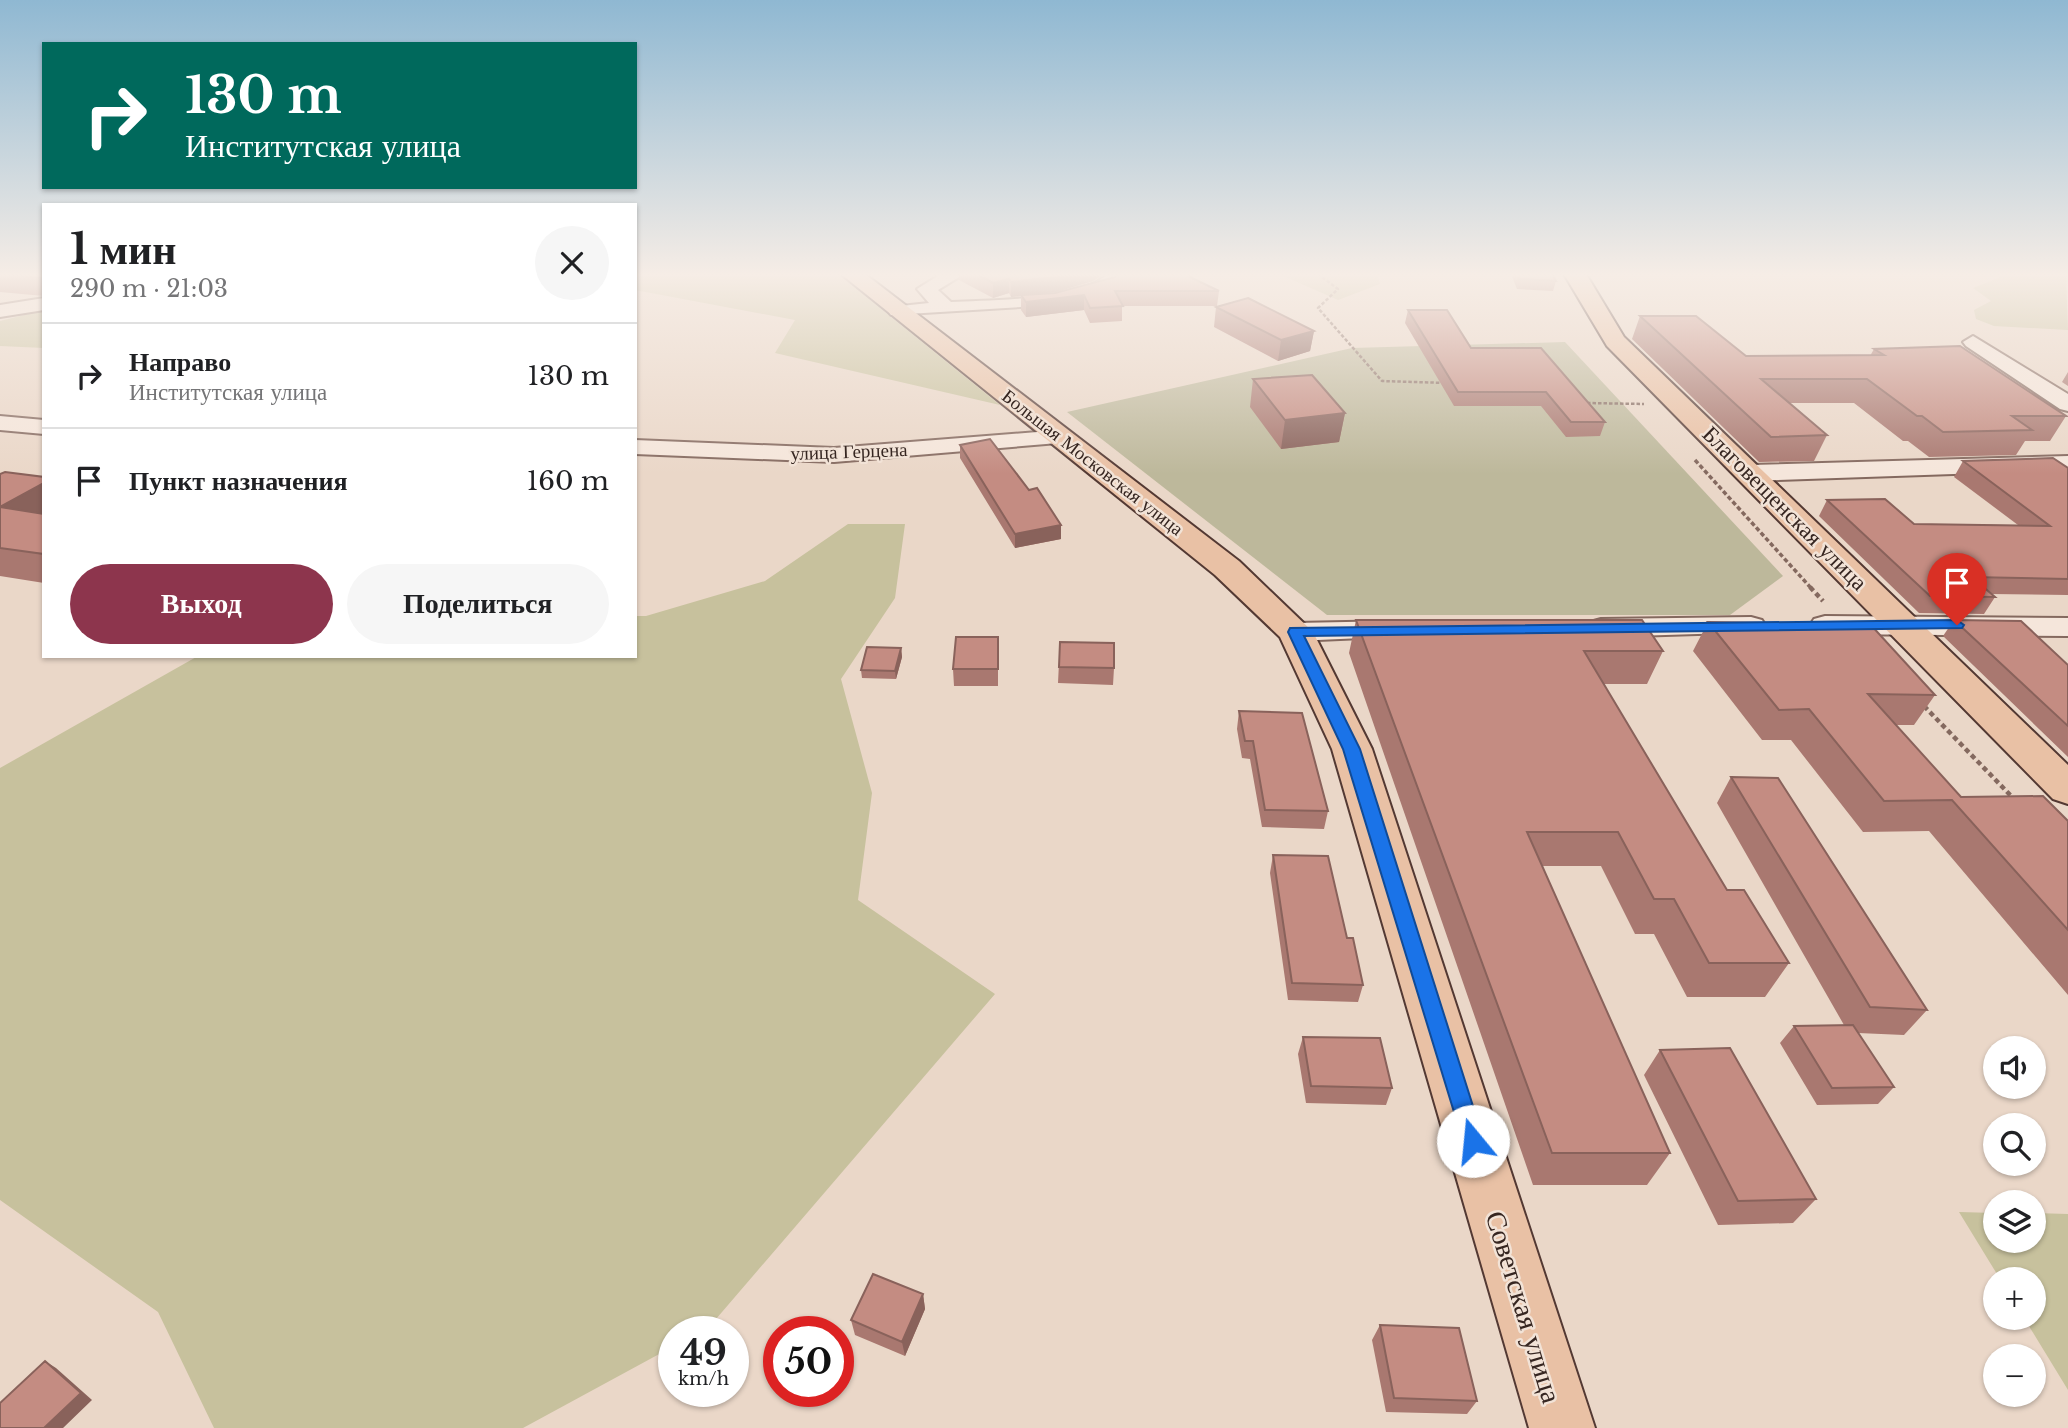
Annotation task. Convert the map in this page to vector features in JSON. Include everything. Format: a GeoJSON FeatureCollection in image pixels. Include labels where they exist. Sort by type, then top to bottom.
{"type":"FeatureCollection","features":[{"type":"Feature","properties":{"kind":"main road","name":"Большая Московская улица"},"geometry":{"type":"LineString","coordinates":[[937,341],[1227,568],[1295,632]]}},
{"type":"Feature","properties":{"kind":"main road","name":"Благовещенская улица"},"geometry":{"type":"LineString","coordinates":[[1615,341],[2068,789]]}},
{"type":"Feature","properties":{"kind":"main road","name":"Советская улица"},"geometry":{"type":"LineString","coordinates":[[1295,632],[1352,749],[1562,1428]]}},
{"type":"Feature","properties":{"kind":"street"},"geometry":{"type":"LineString","coordinates":[[1973,342],[2068,404]]}},
{"type":"Feature","properties":{"kind":"street"},"geometry":{"type":"LineString","coordinates":[[6,428],[42,427]]}},
{"type":"Feature","properties":{"kind":"street","name":"улица Герцена"},"geometry":{"type":"LineString","coordinates":[[637,447],[834,455],[1062,437]]}},
{"type":"Feature","properties":{"kind":"street"},"geometry":{"type":"LineString","coordinates":[[1751,473],[2068,463]]}},
{"type":"Feature","properties":{"kind":"street"},"geometry":{"type":"LineString","coordinates":[[1567,628],[1901,624],[2068,626]]}},
{"type":"Feature","properties":{"kind":"street"},"geometry":{"type":"LineString","coordinates":[[1295,632],[1428,630]]}},
{"type":"Feature","properties":{"kind":"path"},"geometry":{"type":"LineString","coordinates":[[1342,341],[1371,366],[1382,381],[1459,384]]}},
{"type":"Feature","properties":{"kind":"path"},"geometry":{"type":"LineString","coordinates":[[1585,403],[1644,404],[1653,414]]}},
{"type":"Feature","properties":{"kind":"path"},"geometry":{"type":"LineString","coordinates":[[1689,454],[1844,625]]}},
{"type":"Feature","properties":{"kind":"path"},"geometry":{"type":"LineString","coordinates":[[1922,704],[2019,804]]}},
{"type":"Feature","properties":{"kind":"shaded area"},"geometry":{"type":"Polygon","coordinates":[[[0,341],[42,341],[42,348],[0,346],[0,341]]]}},
{"type":"Feature","properties":{"kind":"shaded area"},"geometry":{"type":"Polygon","coordinates":[[[782,341],[920,341],[1000,405],[775,353],[782,341]]]}},
{"type":"Feature","properties":{"kind":"shaded area"},"geometry":{"type":"Polygon","coordinates":[[[1565,342],[1783,576],[1730,615],[1327,615],[1067,412],[1352,348],[1565,342]]]}},
{"type":"Feature","properties":{"kind":"shaded area"},"geometry":{"type":"Polygon","coordinates":[[[848,524],[905,524],[895,598],[841,679],[872,793],[858,900],[995,994],[719,1316],[658,1316],[658,1355],[523,1428],[214,1428],[158,1312],[0,1200],[0,768],[194,658],[637,658],[637,616],[646,616],[765,581],[848,524]]]}},
{"type":"Feature","properties":{"kind":"shaded area"},"geometry":{"type":"Polygon","coordinates":[[[1959,1212],[1983,1213],[1983,1251],[1959,1212]]]}},
{"type":"Feature","properties":{"kind":"shaded area"},"geometry":{"type":"Polygon","coordinates":[[[2046,1213],[2068,1214],[2068,1390],[2046,1354],[2046,1344],[2040,1344],[2031,1330],[2046,1330],[2046,1267],[1993,1267],[1984,1253],[2046,1253],[2046,1213]]]}},
{"type":"Feature","properties":{"kind":"building"},"geometry":{"type":"Polygon","coordinates":[[[1427,341],[1466,341],[1471,348],[1541,348],[1605,422],[1571,422],[1546,392],[1458,392],[1427,341]]]}},
{"type":"Feature","properties":{"kind":"building"},"geometry":{"type":"Polygon","coordinates":[[[1667,341],[1727,341],[1746,356],[1884,355],[1874,349],[1960,346],[2066,416],[2012,416],[2032,430],[1943,432],[1867,379],[1761,379],[1827,435],[1771,437],[1667,341]]]}},
{"type":"Feature","properties":{"kind":"building"},"geometry":{"type":"Polygon","coordinates":[[[1312,375],[1345,413],[1285,420],[1253,379],[1312,375]]]}},
{"type":"Feature","properties":{"kind":"building"},"geometry":{"type":"Polygon","coordinates":[[[990,439],[1029,490],[1037,488],[1061,525],[1015,534],[960,445],[990,439]]]}},
{"type":"Feature","properties":{"kind":"building"},"geometry":{"type":"Polygon","coordinates":[[[2053,458],[2068,468],[2068,579],[1972,577],[1995,597],[1930,596],[1827,500],[1885,499],[1914,524],[2050,526],[1963,461],[2053,458]]]}},
{"type":"Feature","properties":{"kind":"building"},"geometry":{"type":"Polygon","coordinates":[[[5,472],[42,477],[42,484],[0,507],[0,474],[5,472]]]}},
{"type":"Feature","properties":{"kind":"building"},"geometry":{"type":"Polygon","coordinates":[[[0,507],[42,514],[42,554],[0,548],[0,507]]]}},
{"type":"Feature","properties":{"kind":"building"},"geometry":{"type":"Polygon","coordinates":[[[1356,620],[1642,620],[1663,651],[1584,651],[1727,890],[1744,890],[1789,963],[1709,963],[1674,899],[1654,899],[1618,832],[1527,832],[1670,1153],[1552,1153],[1356,620]]]}},
{"type":"Feature","properties":{"kind":"building"},"geometry":{"type":"Polygon","coordinates":[[[1954,620],[2021,621],[2068,665],[2068,726],[1954,620]]]}},
{"type":"Feature","properties":{"kind":"building"},"geometry":{"type":"Polygon","coordinates":[[[1708,622],[1870,624],[1935,695],[1868,694],[1961,797],[2043,796],[2068,821],[2068,930],[1952,800],[1884,801],[1809,709],[1779,710],[1708,622]]]}},
{"type":"Feature","properties":{"kind":"building"},"geometry":{"type":"Polygon","coordinates":[[[956,637],[998,637],[998,669],[953,669],[956,637]]]}},
{"type":"Feature","properties":{"kind":"building"},"geometry":{"type":"Polygon","coordinates":[[[1060,642],[1114,643],[1114,668],[1059,667],[1060,642]]]}},
{"type":"Feature","properties":{"kind":"building"},"geometry":{"type":"Polygon","coordinates":[[[867,647],[901,648],[895,671],[861,670],[867,647]]]}},
{"type":"Feature","properties":{"kind":"building"},"geometry":{"type":"Polygon","coordinates":[[[1239,711],[1302,713],[1328,811],[1265,810],[1253,741],[1245,741],[1239,711]]]}},
{"type":"Feature","properties":{"kind":"building"},"geometry":{"type":"Polygon","coordinates":[[[1731,777],[1778,778],[1927,1010],[1870,1007],[1731,777]]]}},
{"type":"Feature","properties":{"kind":"building"},"geometry":{"type":"Polygon","coordinates":[[[1273,855],[1328,856],[1347,938],[1353,938],[1363,985],[1292,983],[1273,855]]]}},
{"type":"Feature","properties":{"kind":"building"},"geometry":{"type":"Polygon","coordinates":[[[1853,1025],[1894,1087],[1832,1088],[1794,1026],[1853,1025]]]}},
{"type":"Feature","properties":{"kind":"building"},"geometry":{"type":"Polygon","coordinates":[[[1303,1037],[1380,1038],[1392,1088],[1311,1086],[1303,1037]]]}},
{"type":"Feature","properties":{"kind":"building"},"geometry":{"type":"Polygon","coordinates":[[[1730,1048],[1816,1199],[1738,1201],[1660,1050],[1730,1048]]]}},
{"type":"Feature","properties":{"kind":"building"},"geometry":{"type":"Polygon","coordinates":[[[873,1274],[923,1294],[902,1342],[854,1321],[853,1316],[873,1274]]]}},
{"type":"Feature","properties":{"kind":"building"},"geometry":{"type":"Polygon","coordinates":[[[1380,1325],[1459,1328],[1477,1401],[1394,1398],[1380,1325]]]}},
{"type":"Feature","properties":{"kind":"building"},"geometry":{"type":"Polygon","coordinates":[[[45,1361],[81,1393],[44,1428],[0,1428],[0,1403],[45,1361]]]}},
{"type":"Feature","properties":{"kind":"route"},"geometry":{"type":"LineString","coordinates":[[1473,1141],[1352,749],[1295,632],[1957,625]]}}]}
